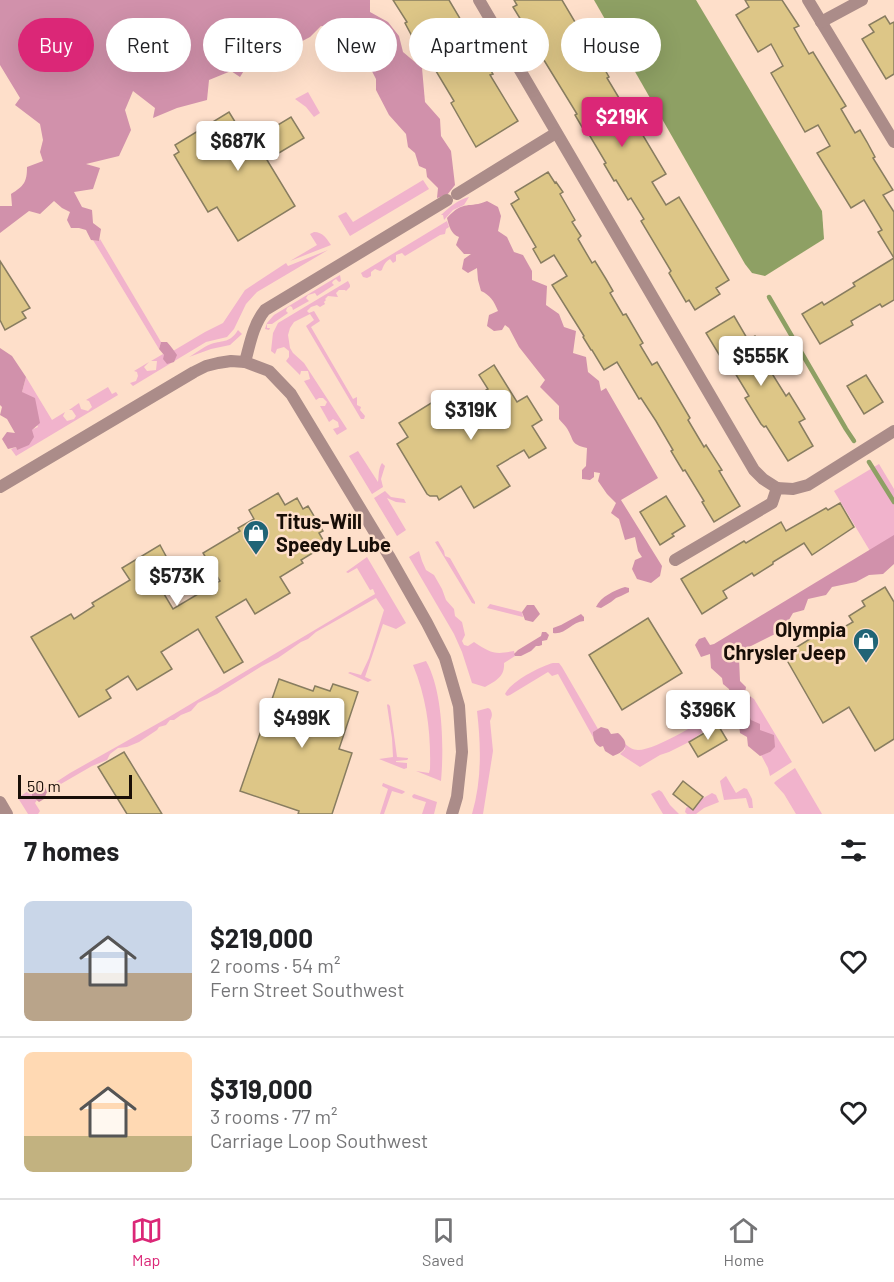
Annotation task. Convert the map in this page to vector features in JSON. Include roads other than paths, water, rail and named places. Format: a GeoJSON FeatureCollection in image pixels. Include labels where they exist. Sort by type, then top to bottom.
{"type":"FeatureCollection","features":[{"type":"Feature","properties":{"kind":"street"},"geometry":{"type":"LineString","coordinates":[[479,0],[754,470],[777,488],[793,489],[808,485],[894,431]]}},
{"type":"Feature","properties":{"kind":"street"},"geometry":{"type":"LineString","coordinates":[[808,0],[894,142]]}},
{"type":"Feature","properties":{"kind":"street"},"geometry":{"type":"LineString","coordinates":[[821,22],[862,0]]}},
{"type":"Feature","properties":{"kind":"street"},"geometry":{"type":"LineString","coordinates":[[245,362],[259,317],[274,303],[556,133]]}},
{"type":"Feature","properties":{"kind":"street"},"geometry":{"type":"LineString","coordinates":[[0,487],[206,366],[245,362],[269,371],[291,394],[427,622],[445,658],[459,706],[462,752],[458,796],[452,814]]}},
{"type":"Feature","properties":{"kind":"street"},"geometry":{"type":"LineString","coordinates":[[675,560],[772,503],[777,488]]}},
{"type":"Feature","properties":{"kind":"street"},"geometry":{"type":"LineString","coordinates":[[0,802],[7,814]]}},
{"type":"Feature","properties":{"kind":"waterway"},"geometry":{"type":"LineString","coordinates":[[769,297],[854,441]]}},
{"type":"Feature","properties":{"kind":"waterway"},"geometry":{"type":"LineString","coordinates":[[869,462],[894,502]]}},
{"type":"Feature","properties":{"kind":"place","name":"Titus-Will Speedy Lube"},"geometry":{"type":"Point","coordinates":[256,556]}},
{"type":"Feature","properties":{"kind":"place","name":"Olympia Chrysler Jeep"},"geometry":{"type":"Point","coordinates":[866,664]}}]}
